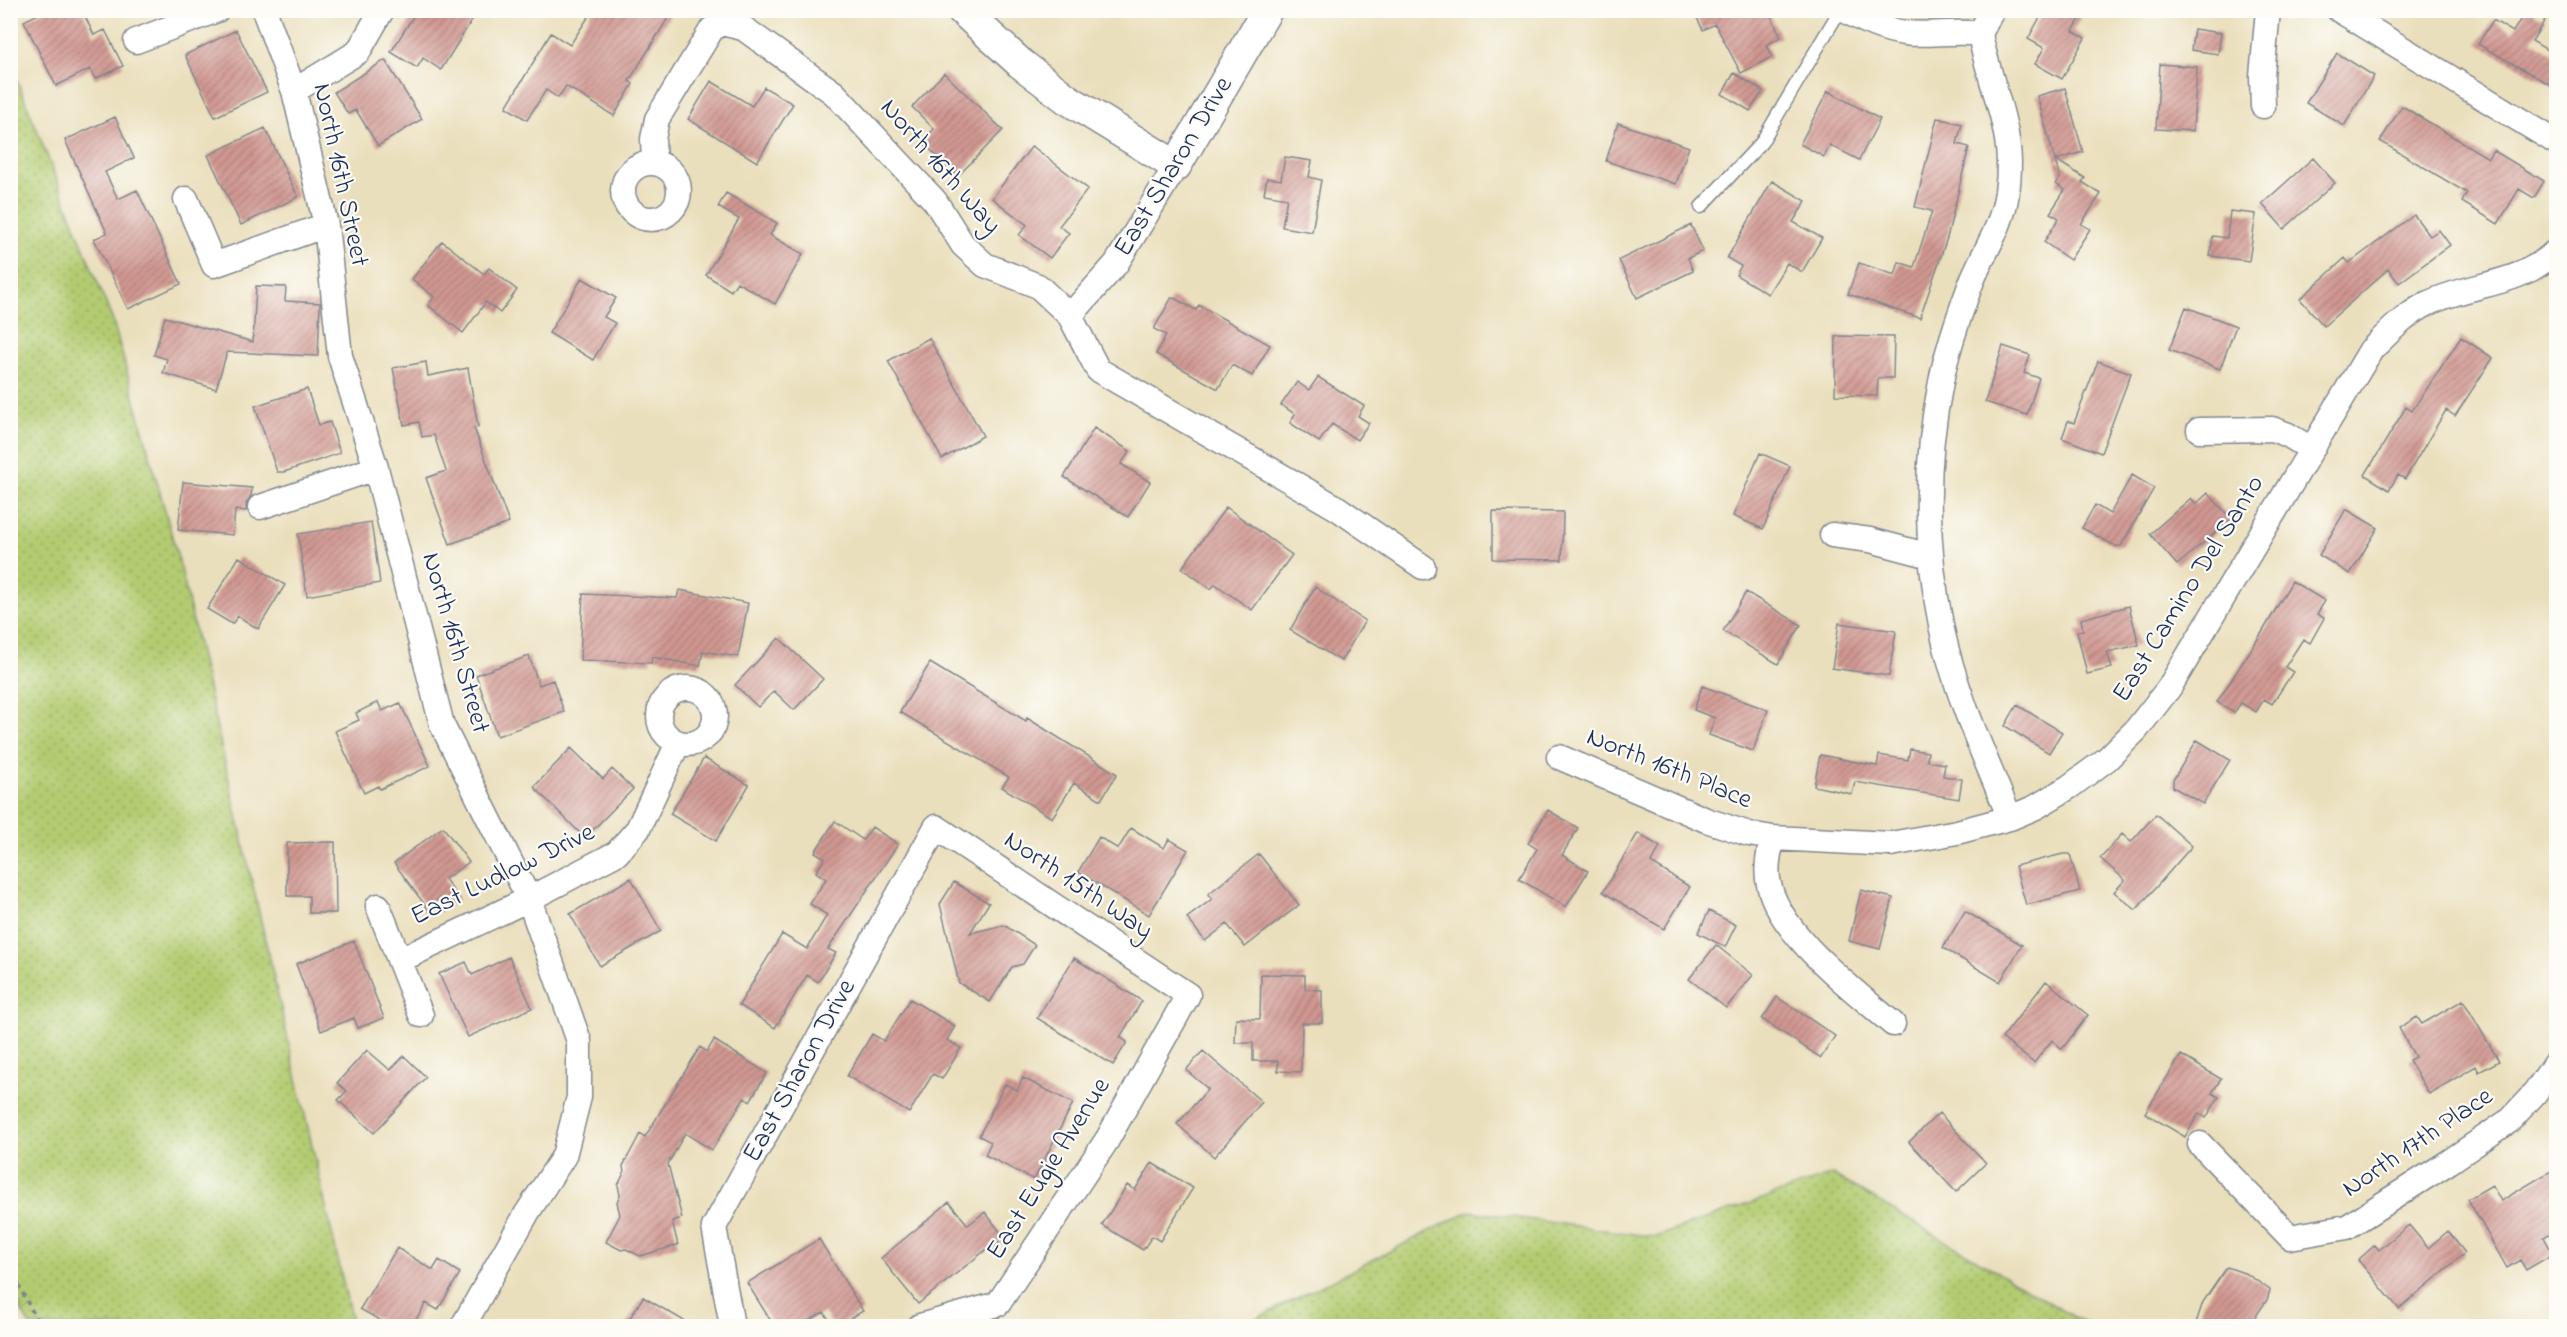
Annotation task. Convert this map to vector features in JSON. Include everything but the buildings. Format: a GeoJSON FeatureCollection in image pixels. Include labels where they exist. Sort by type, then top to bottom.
{"type":"FeatureCollection","features":[{"type":"Feature","properties":{"kind":"street"},"geometry":{"type":"LineString","coordinates":[[136,41],[217,10]]}},
{"type":"Feature","properties":{"kind":"street","name":"North 16th Street"},"geometry":{"type":"LineString","coordinates":[[264,10],[294,91],[326,225],[340,356],[376,468],[442,725],[529,899],[579,1041],[579,1097],[564,1156],[527,1213],[463,1326]]}},
{"type":"Feature","properties":{"kind":"street"},"geometry":{"type":"LineString","coordinates":[[294,91],[358,52],[382,10]]}},
{"type":"Feature","properties":{"kind":"street"},"geometry":{"type":"LineString","coordinates":[[962,10],[1020,63],[1067,99],[1176,166]]}},
{"type":"Feature","properties":{"kind":"street","name":"East Sharon Drive"},"geometry":{"type":"LineString","coordinates":[[1070,316],[1116,264],[1268,10]]}},
{"type":"Feature","properties":{"kind":"street"},"geometry":{"type":"LineString","coordinates":[[1842,10],[1869,24],[1906,33],[1959,31],[1980,34]]}},
{"type":"Feature","properties":{"kind":"street"},"geometry":{"type":"LineString","coordinates":[[1992,10],[1980,34],[1984,57],[2006,124],[2008,188],[2001,219],[1970,285],[1941,380],[1933,434],[1929,498],[1930,556],[1942,630],[1953,669],[2010,818]]}},
{"type":"Feature","properties":{"kind":"street"},"geometry":{"type":"LineString","coordinates":[[2263,106],[2262,76],[2268,10]]}},
{"type":"Feature","properties":{"kind":"street"},"geometry":{"type":"LineString","coordinates":[[2339,10],[2556,142]]}},
{"type":"Feature","properties":{"kind":"street","name":"North 16th Way"},"geometry":{"type":"LineString","coordinates":[[654,163],[653,139],[657,119],[712,29],[722,23],[743,28],[834,93],[935,201],[963,245],[985,265],[1038,286],[1070,316],[1098,370],[1337,508],[1423,567]]}},
{"type":"Feature","properties":{"kind":"street"},"geometry":{"type":"LineString","coordinates":[[186,199],[214,265],[326,225]]}},
{"type":"Feature","properties":{"kind":"street","name":"East Camino Del Santo"},"geometry":{"type":"LineString","coordinates":[[1773,838],[1891,844],[1957,832],[2010,818],[2036,807],[2069,787],[2107,759],[2136,730],[2169,688],[2371,350],[2398,324],[2429,303],[2517,276],[2547,260],[2556,251]]}},
{"type":"Feature","properties":{"kind":"street","name":"East Camino Del Santo"},"geometry":{"type":"LineString","coordinates":[[2199,429],[2272,429],[2288,435],[2311,449]]}},
{"type":"Feature","properties":{"kind":"street"},"geometry":{"type":"LineString","coordinates":[[260,507],[376,468]]}},
{"type":"Feature","properties":{"kind":"street"},"geometry":{"type":"LineString","coordinates":[[1832,535],[1870,540],[1930,556]]}},
{"type":"Feature","properties":{"kind":"street","name":"East Ludlow Drive"},"geometry":{"type":"LineString","coordinates":[[400,960],[529,899],[617,853],[638,830],[678,742]]}},
{"type":"Feature","properties":{"kind":"street","name":"North 16th Place"},"geometry":{"type":"LineString","coordinates":[[1559,758],[1706,820],[1749,834],[1773,838],[1769,854],[1768,880],[1776,902],[1810,952],[1893,1024]]}},
{"type":"Feature","properties":{"kind":"street","name":"East Sharon Drive"},"geometry":{"type":"LineString","coordinates":[[732,1326],[714,1227],[936,827]]}},
{"type":"Feature","properties":{"kind":"street","name":"North 15th Way"},"geometry":{"type":"LineString","coordinates":[[936,827],[1188,995]]}},
{"type":"Feature","properties":{"kind":"street","name":"East Ludlow Drive"},"geometry":{"type":"LineString","coordinates":[[378,906],[421,1015]]}},
{"type":"Feature","properties":{"kind":"street","name":"East Eugie Avenue"},"geometry":{"type":"LineString","coordinates":[[920,1326],[998,1304],[1107,1140],[1188,995]]}},
{"type":"Feature","properties":{"kind":"street","name":"North 17th Place"},"geometry":{"type":"LineString","coordinates":[[2200,1144],[2290,1238],[2348,1227],[2509,1122],[2535,1093],[2556,1062]]}},
{"type":"Feature","properties":{"kind":"lane"},"geometry":{"type":"LineString","coordinates":[[1701,207],[1761,143],[1842,10]]}},
{"type":"Feature","properties":{"kind":"path"},"geometry":{"type":"LineString","coordinates":[[10,1269],[40,1326]]}},
{"type":"Feature","properties":{"kind":"green space"},"geometry":{"type":"Polygon","coordinates":[[[11,65],[113,321],[181,569],[353,1326],[30,1326],[11,1291],[11,65]]]}},
{"type":"Feature","properties":{"kind":"green space"},"geometry":{"type":"Polygon","coordinates":[[[1832,1174],[2074,1317],[2094,1326],[1242,1326],[1469,1211],[1655,1237],[1832,1174]]]}}]}
